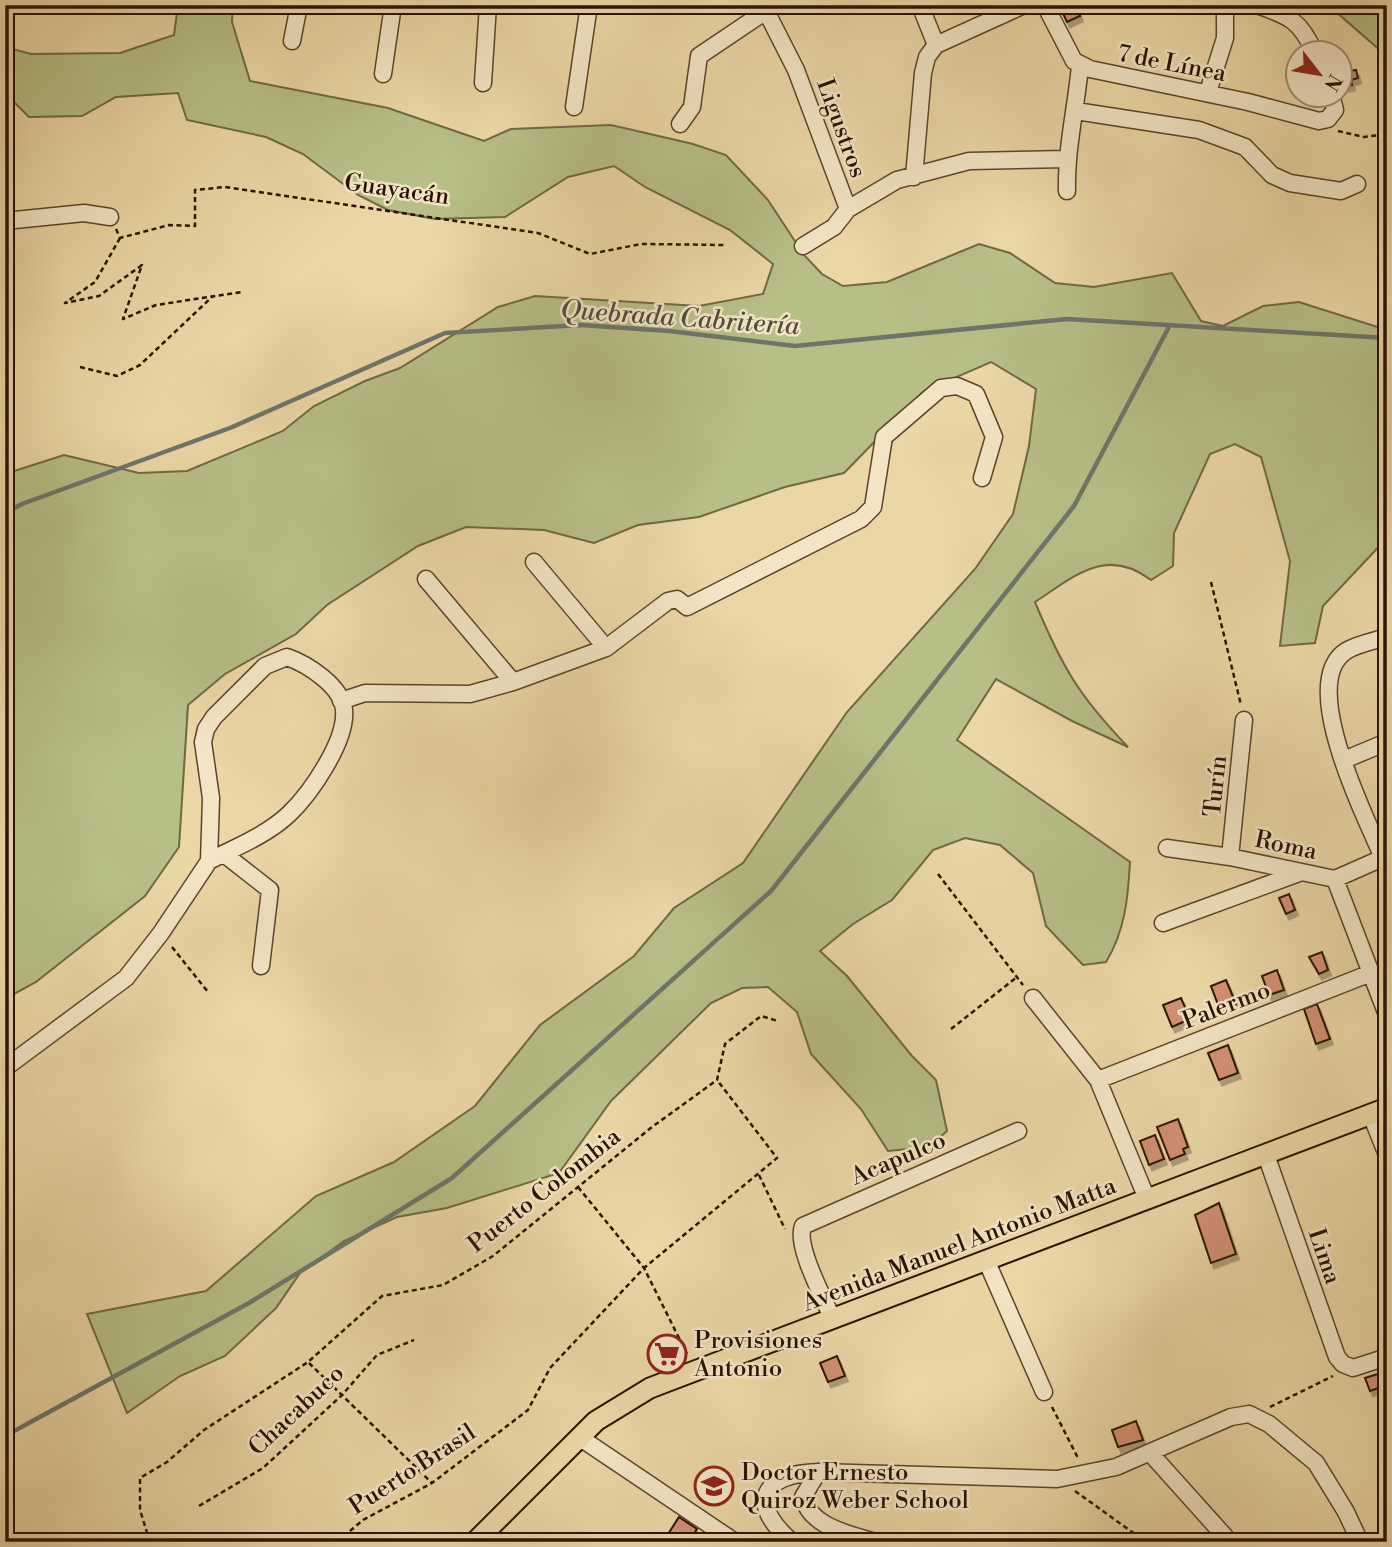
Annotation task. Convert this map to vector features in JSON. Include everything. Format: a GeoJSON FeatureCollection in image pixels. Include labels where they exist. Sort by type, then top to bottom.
{"type":"FeatureCollection","features":[{"type":"Feature","properties":{"kind":"main road","name":"Avenida Manuel Antonio Matta"},"geometry":{"type":"LineString","coordinates":[[475,1542],[579,1437],[616,1406],[650,1388],[1379,1112]]}},
{"type":"Feature","properties":{"kind":"street"},"geometry":{"type":"LineString","coordinates":[[292,40],[299,5]]}},
{"type":"Feature","properties":{"kind":"street"},"geometry":{"type":"LineString","coordinates":[[383,74],[393,5]]}},
{"type":"Feature","properties":{"kind":"street"},"geometry":{"type":"LineString","coordinates":[[483,83],[488,5]]}},
{"type":"Feature","properties":{"kind":"street"},"geometry":{"type":"LineString","coordinates":[[575,107],[589,5]]}},
{"type":"Feature","properties":{"kind":"street"},"geometry":{"type":"LineString","coordinates":[[920,5],[936,45]]}},
{"type":"Feature","properties":{"kind":"street"},"geometry":{"type":"LineString","coordinates":[[914,177],[923,73],[928,57],[936,45],[1024,5]]}},
{"type":"Feature","properties":{"kind":"street","name":"7 de Línea"},"geometry":{"type":"LineString","coordinates":[[1045,5],[1074,61],[1080,66],[1208,92],[1324,122]]}},
{"type":"Feature","properties":{"kind":"street"},"geometry":{"type":"LineString","coordinates":[[1208,92],[1225,38],[1225,5]]}},
{"type":"Feature","properties":{"kind":"street"},"geometry":{"type":"LineString","coordinates":[[1258,5],[1294,21],[1304,30],[1308,38]]}},
{"type":"Feature","properties":{"kind":"street","name":"Ligustros"},"geometry":{"type":"LineString","coordinates":[[680,124],[692,107],[699,56],[766,8],[796,70],[848,209],[834,227],[803,246]]}},
{"type":"Feature","properties":{"kind":"street"},"geometry":{"type":"LineString","coordinates":[[1067,191],[1066,159],[1076,111],[1080,66]]}},
{"type":"Feature","properties":{"kind":"street"},"geometry":{"type":"LineString","coordinates":[[1324,122],[1334,108]]}},
{"type":"Feature","properties":{"kind":"street"},"geometry":{"type":"LineString","coordinates":[[1076,111],[1199,130],[1245,147],[1272,176],[1290,183],[1341,191],[1357,184]]}},
{"type":"Feature","properties":{"kind":"street"},"geometry":{"type":"LineString","coordinates":[[848,209],[897,180],[969,161],[1066,159]]}},
{"type":"Feature","properties":{"kind":"street"},"geometry":{"type":"LineString","coordinates":[[5,222],[84,213],[110,217]]}},
{"type":"Feature","properties":{"kind":"street"},"geometry":{"type":"LineString","coordinates":[[341,701],[365,692],[470,694],[513,682],[606,648],[668,601],[677,599],[687,607],[861,519],[873,507],[884,437],[941,388],[957,386],[976,394],[993,437],[982,478]]}},
{"type":"Feature","properties":{"kind":"street"},"geometry":{"type":"LineString","coordinates":[[534,562],[606,648]]}},
{"type":"Feature","properties":{"kind":"street"},"geometry":{"type":"LineString","coordinates":[[426,579],[513,682]]}},
{"type":"Feature","properties":{"kind":"street"},"geometry":{"type":"LineString","coordinates":[[1335,878],[1385,857],[1344,760],[1328,713],[1334,665],[1346,651],[1387,637]]}},
{"type":"Feature","properties":{"kind":"street"},"geometry":{"type":"LineString","coordinates":[[5,1068],[126,978],[216,857],[287,816],[316,782],[340,734],[344,709],[333,689],[312,670],[287,657],[265,666],[214,717],[202,742],[211,798],[216,857]]}},
{"type":"Feature","properties":{"kind":"street","name":"Turín"},"geometry":{"type":"LineString","coordinates":[[1230,857],[1244,720]]}},
{"type":"Feature","properties":{"kind":"street"},"geometry":{"type":"LineString","coordinates":[[1344,760],[1387,742]]}},
{"type":"Feature","properties":{"kind":"street","name":"Roma"},"geometry":{"type":"LineString","coordinates":[[1167,848],[1230,857],[1299,873],[1335,878],[1377,976],[1387,1015]]}},
{"type":"Feature","properties":{"kind":"street"},"geometry":{"type":"LineString","coordinates":[[216,857],[270,890],[261,966]]}},
{"type":"Feature","properties":{"kind":"street"},"geometry":{"type":"LineString","coordinates":[[1163,923],[1299,873]]}},
{"type":"Feature","properties":{"kind":"street","name":"Palermo"},"geometry":{"type":"LineString","coordinates":[[1098,1080],[1377,976]]}},
{"type":"Feature","properties":{"kind":"street"},"geometry":{"type":"LineString","coordinates":[[1033,998],[1098,1080],[1147,1199]]}},
{"type":"Feature","properties":{"kind":"street"},"geometry":{"type":"LineString","coordinates":[[1379,1112],[1387,1155]]}},
{"type":"Feature","properties":{"kind":"street","name":"Acapulco"},"geometry":{"type":"LineString","coordinates":[[801,1232],[810,1221],[1018,1131]]}},
{"type":"Feature","properties":{"kind":"street","name":"Lima"},"geometry":{"type":"LineString","coordinates":[[1266,1155],[1337,1357],[1348,1368]]}},
{"type":"Feature","properties":{"kind":"street"},"geometry":{"type":"LineString","coordinates":[[801,1232],[805,1252],[832,1318]]}},
{"type":"Feature","properties":{"kind":"street"},"geometry":{"type":"LineString","coordinates":[[986,1260],[1044,1392]]}},
{"type":"Feature","properties":{"kind":"street"},"geometry":{"type":"LineString","coordinates":[[1348,1368],[1387,1357]]}},
{"type":"Feature","properties":{"kind":"street"},"geometry":{"type":"LineString","coordinates":[[792,1542],[766,1513],[765,1498],[770,1485],[781,1477],[818,1472],[1057,1479],[1087,1475],[1151,1454],[1231,1417],[1249,1414],[1269,1424],[1316,1463],[1360,1542]]}},
{"type":"Feature","properties":{"kind":"street"},"geometry":{"type":"LineString","coordinates":[[579,1437],[735,1542]]}},
{"type":"Feature","properties":{"kind":"street"},"geometry":{"type":"LineString","coordinates":[[1151,1454],[1230,1542]]}},
{"type":"Feature","properties":{"kind":"street"},"geometry":{"type":"LineString","coordinates":[[818,1472],[803,1497],[805,1508],[821,1522],[875,1542]]}},
{"type":"Feature","properties":{"kind":"path"},"geometry":{"type":"LineString","coordinates":[[1324,122],[1332,130],[1364,137],[1387,134]]}},
{"type":"Feature","properties":{"kind":"path","name":"Guayacán"},"geometry":{"type":"LineString","coordinates":[[120,238],[169,225],[195,226],[195,190],[225,187],[538,233],[590,254],[641,244],[725,245]]}},
{"type":"Feature","properties":{"kind":"path"},"geometry":{"type":"LineString","coordinates":[[110,217],[120,238],[95,282],[65,303],[99,296],[142,265],[123,320],[156,305],[242,292]]}},
{"type":"Feature","properties":{"kind":"path"},"geometry":{"type":"LineString","coordinates":[[80,367],[117,376],[140,365],[213,296]]}},
{"type":"Feature","properties":{"kind":"path"},"geometry":{"type":"LineString","coordinates":[[1211,582],[1244,720]]}},
{"type":"Feature","properties":{"kind":"path"},"geometry":{"type":"LineString","coordinates":[[938,874],[1033,998]]}},
{"type":"Feature","properties":{"kind":"path"},"geometry":{"type":"LineString","coordinates":[[161,933],[208,992]]}},
{"type":"Feature","properties":{"kind":"path"},"geometry":{"type":"LineString","coordinates":[[951,1029],[1017,978]]}},
{"type":"Feature","properties":{"kind":"path"},"geometry":{"type":"LineString","coordinates":[[717,1080],[725,1044],[761,1016],[778,1021]]}},
{"type":"Feature","properties":{"kind":"path","name":"Puerto Brasil"},"geometry":{"type":"LineString","coordinates":[[337,1542],[363,1520],[432,1483],[528,1410],[550,1368],[644,1268],[777,1158],[717,1080]]}},
{"type":"Feature","properties":{"kind":"path","name":"Puerto Colombia"},"geometry":{"type":"LineString","coordinates":[[150,1542],[139,1510],[140,1478],[167,1462],[204,1430],[308,1362],[382,1296],[443,1285],[493,1256],[652,1127],[717,1080]]}},
{"type":"Feature","properties":{"kind":"path"},"geometry":{"type":"LineString","coordinates":[[758,1174],[787,1232],[801,1232]]}},
{"type":"Feature","properties":{"kind":"path"},"geometry":{"type":"LineString","coordinates":[[578,1186],[644,1268],[695,1371]]}},
{"type":"Feature","properties":{"kind":"path","name":"Chacabuco"},"geometry":{"type":"LineString","coordinates":[[199,1506],[263,1468],[342,1395],[377,1355],[414,1340]]}},
{"type":"Feature","properties":{"kind":"path"},"geometry":{"type":"LineString","coordinates":[[308,1362],[432,1483]]}},
{"type":"Feature","properties":{"kind":"path"},"geometry":{"type":"LineString","coordinates":[[1249,1414],[1295,1396],[1348,1368]]}},
{"type":"Feature","properties":{"kind":"path"},"geometry":{"type":"LineString","coordinates":[[1044,1392],[1087,1475]]}},
{"type":"Feature","properties":{"kind":"path"},"geometry":{"type":"LineString","coordinates":[[1057,1479],[1146,1542]]}},
{"type":"Feature","properties":{"kind":"green space"},"geometry":{"type":"Polygon","coordinates":[[[178,5],[233,5],[232,22],[250,81],[388,108],[484,141],[511,129],[611,125],[693,144],[726,155],[768,200],[804,255],[822,274],[843,286],[887,282],[979,244],[1010,253],[1055,283],[1094,287],[1172,273],[1201,321],[1223,326],[1263,306],[1299,302],[1387,330],[1387,538],[1323,606],[1315,643],[1280,646],[1290,561],[1261,457],[1235,444],[1210,454],[1174,533],[1173,566],[1151,580],[1120,565],[1091,568],[1035,602],[1073,680],[1128,747],[1072,721],[996,679],[957,740],[1130,862],[1124,914],[1106,962],[1083,965],[1046,926],[1033,873],[1000,845],[965,838],[933,850],[892,900],[853,924],[820,951],[847,976],[912,1056],[936,1080],[947,1131],[929,1147],[888,1151],[861,1109],[811,1054],[797,1012],[768,987],[742,988],[711,1003],[611,1101],[559,1173],[447,1208],[397,1217],[344,1241],[300,1273],[276,1308],[225,1356],[180,1376],[127,1413],[87,1314],[206,1291],[316,1196],[394,1162],[475,1106],[540,1025],[634,956],[674,908],[743,863],[847,712],[975,569],[1013,514],[1029,446],[1036,389],[991,362],[924,391],[844,473],[785,487],[699,517],[638,525],[594,543],[544,530],[466,527],[418,546],[327,605],[296,634],[225,674],[188,705],[179,847],[145,896],[36,982],[5,999],[5,474],[64,455],[139,473],[187,471],[283,431],[314,406],[365,381],[400,368],[498,307],[535,296],[699,306],[763,294],[773,264],[730,230],[645,187],[614,166],[568,177],[505,217],[435,219],[388,210],[358,195],[303,154],[266,137],[187,120],[178,93],[116,97],[82,116],[29,117],[5,93],[5,47],[31,54],[120,53],[174,35],[178,5]]]}},
{"type":"Feature","properties":{"kind":"green space"},"geometry":{"type":"Polygon","coordinates":[[[1328,5],[1387,5],[1387,61],[1382,52],[1328,5]]]}},
{"type":"Feature","properties":{"kind":"building"},"geometry":{"type":"Polygon","coordinates":[[[1083,5],[1077,8],[1080,16],[1067,22],[1060,7],[1083,5]]]}},
{"type":"Feature","properties":{"kind":"building"},"geometry":{"type":"Polygon","coordinates":[[[1289,894],[1295,910],[1286,914],[1279,898],[1289,894]]]}},
{"type":"Feature","properties":{"kind":"building"},"geometry":{"type":"Polygon","coordinates":[[[1322,952],[1328,970],[1319,974],[1309,957],[1322,952]]]}},
{"type":"Feature","properties":{"kind":"building"},"geometry":{"type":"Polygon","coordinates":[[[1277,970],[1284,990],[1269,995],[1262,976],[1277,970]]]}},
{"type":"Feature","properties":{"kind":"building"},"geometry":{"type":"Polygon","coordinates":[[[1226,980],[1236,1004],[1220,1010],[1211,986],[1226,980]]]}},
{"type":"Feature","properties":{"kind":"building"},"geometry":{"type":"Polygon","coordinates":[[[1181,998],[1190,1019],[1172,1027],[1163,1005],[1181,998]]]}},
{"type":"Feature","properties":{"kind":"building"},"geometry":{"type":"Polygon","coordinates":[[[1317,1004],[1330,1039],[1316,1044],[1304,1009],[1317,1004]]]}},
{"type":"Feature","properties":{"kind":"building"},"geometry":{"type":"Polygon","coordinates":[[[1228,1045],[1238,1073],[1219,1080],[1208,1053],[1228,1045]]]}},
{"type":"Feature","properties":{"kind":"building"},"geometry":{"type":"Polygon","coordinates":[[[1178,1119],[1188,1147],[1183,1149],[1185,1154],[1170,1160],[1157,1127],[1178,1119]]]}},
{"type":"Feature","properties":{"kind":"building"},"geometry":{"type":"Polygon","coordinates":[[[1155,1135],[1164,1159],[1149,1165],[1140,1141],[1155,1135]]]}},
{"type":"Feature","properties":{"kind":"building"},"geometry":{"type":"Polygon","coordinates":[[[1219,1203],[1236,1254],[1211,1263],[1195,1215],[1219,1203]]]}},
{"type":"Feature","properties":{"kind":"building"},"geometry":{"type":"Polygon","coordinates":[[[837,1356],[845,1376],[828,1382],[820,1363],[837,1356]]]}},
{"type":"Feature","properties":{"kind":"building"},"geometry":{"type":"Polygon","coordinates":[[[1387,1371],[1387,1385],[1370,1391],[1365,1378],[1387,1371]]]}},
{"type":"Feature","properties":{"kind":"building"},"geometry":{"type":"Polygon","coordinates":[[[1136,1421],[1143,1440],[1118,1447],[1112,1430],[1136,1421]]]}},
{"type":"Feature","properties":{"kind":"building"},"geometry":{"type":"Polygon","coordinates":[[[679,1517],[697,1529],[689,1542],[663,1542],[679,1517]]]}},
{"type":"Feature","properties":{"kind":"waterway","name":"Quebrada Cabritería"},"geometry":{"type":"LineString","coordinates":[[5,513],[22,504],[230,428],[445,333],[581,325],[669,331],[795,346],[1067,319],[1387,338]]}},
{"type":"Feature","properties":{"kind":"waterway"},"geometry":{"type":"LineString","coordinates":[[5,1436],[249,1303],[452,1178],[771,891],[1074,506],[1170,325]]}},
{"type":"Feature","properties":{"kind":"place","name":"Provisiones Antonio"},"geometry":{"type":"Point","coordinates":[667,1354]}},
{"type":"Feature","properties":{"kind":"place","name":"Doctor Ernesto Quiroz Weber School"},"geometry":{"type":"Point","coordinates":[714,1486]}}]}
